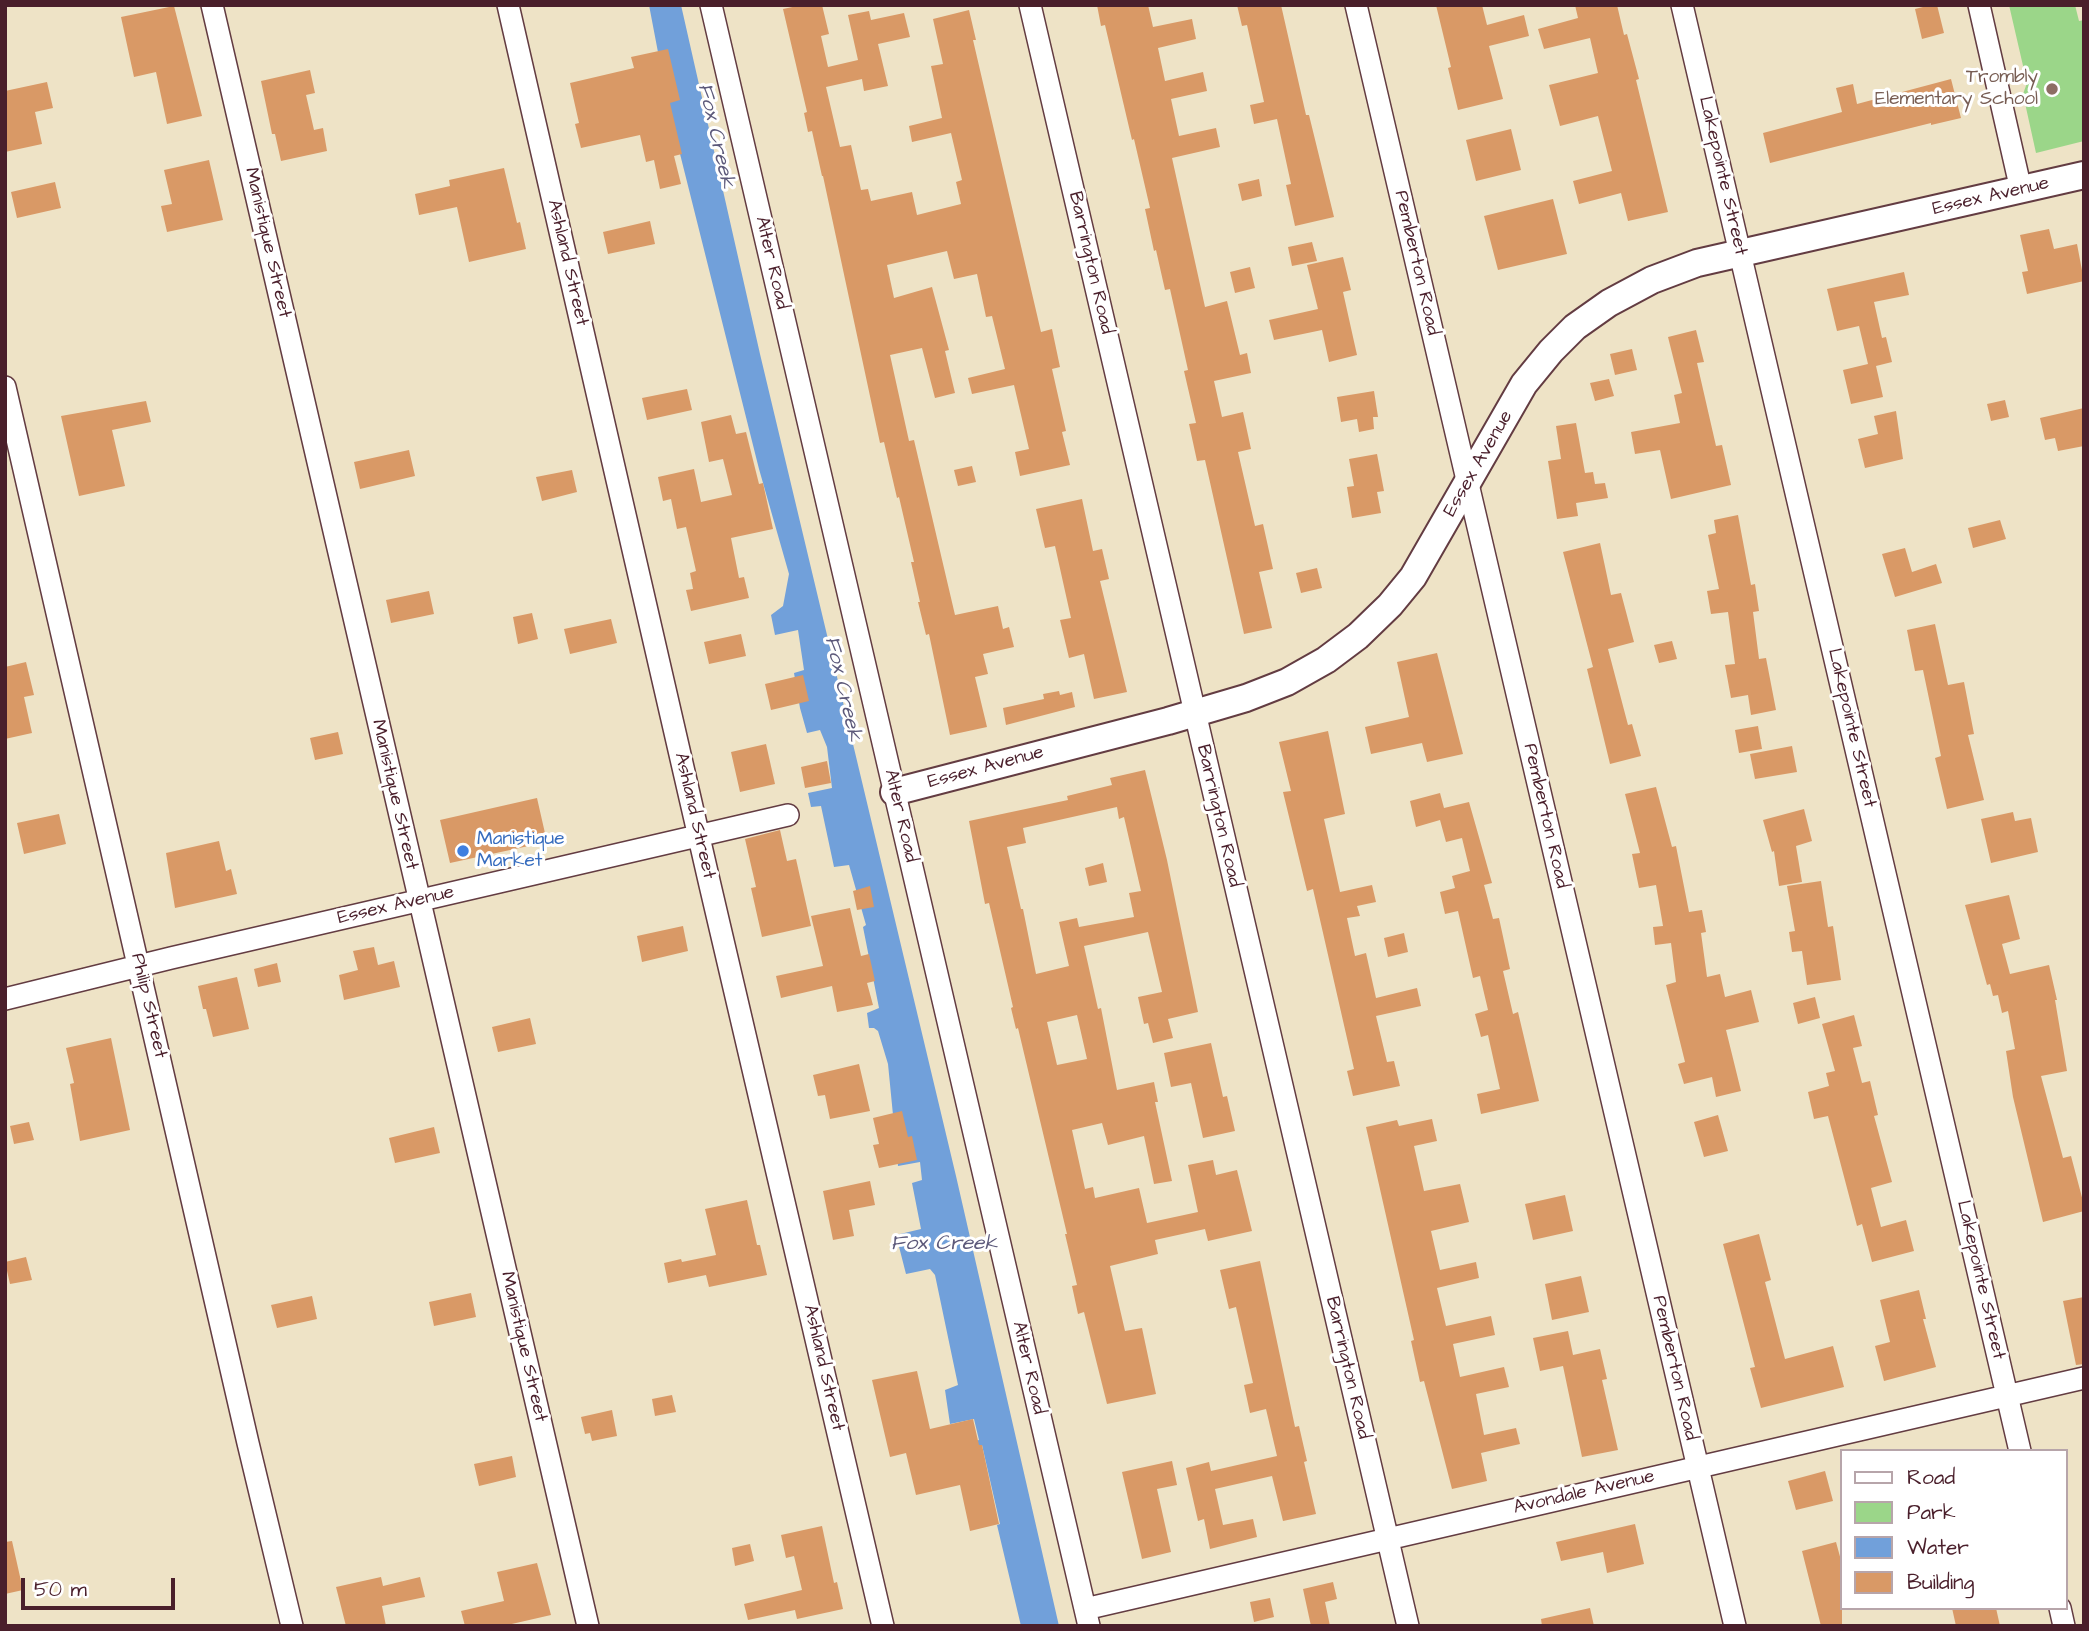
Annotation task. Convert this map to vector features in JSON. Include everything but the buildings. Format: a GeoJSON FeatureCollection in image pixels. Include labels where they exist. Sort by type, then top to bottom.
{"type":"FeatureCollection","features":[{"type":"Feature","properties":{"kind":"street","name":"Manistique Street"},"geometry":{"type":"LineString","coordinates":[[212,5],[588,1626]]}},
{"type":"Feature","properties":{"kind":"street","name":"Ashland Street"},"geometry":{"type":"LineString","coordinates":[[508,5],[883,1626]]}},
{"type":"Feature","properties":{"kind":"street","name":"Alter Road"},"geometry":{"type":"LineString","coordinates":[[711,5],[1087,1618]]}},
{"type":"Feature","properties":{"kind":"street","name":"Barrington Road"},"geometry":{"type":"LineString","coordinates":[[1030,5],[1408,1626]]}},
{"type":"Feature","properties":{"kind":"street","name":"Pemberton Road"},"geometry":{"type":"LineString","coordinates":[[1356,5],[1735,1626]]}},
{"type":"Feature","properties":{"kind":"street","name":"Lakepointe Street"},"geometry":{"type":"LineString","coordinates":[[1682,5],[2020,1449]]}},
{"type":"Feature","properties":{"kind":"street"},"geometry":{"type":"LineString","coordinates":[[1979,5],[2021,190]]}},
{"type":"Feature","properties":{"kind":"street","name":"Essex Avenue"},"geometry":{"type":"LineString","coordinates":[[894,792],[1246,698],[1287,682],[1326,660],[1358,636],[1390,605],[1413,577],[1524,384],[1551,351],[1575,327],[1609,303],[1652,280],[1698,263],[2084,176]]}},
{"type":"Feature","properties":{"kind":"street","name":"Philip Street"},"geometry":{"type":"LineString","coordinates":[[5,387],[292,1626]]}},
{"type":"Feature","properties":{"kind":"street","name":"Essex Avenue"},"geometry":{"type":"LineString","coordinates":[[5,999],[788,815]]}},
{"type":"Feature","properties":{"kind":"street","name":"Avondale Avenue"},"geometry":{"type":"LineString","coordinates":[[1087,1618],[1387,1539],[2084,1378]]}},
{"type":"Feature","properties":{"kind":"green space","name":"Trombly Elementary School"},"geometry":{"type":"Polygon","coordinates":[[[2009,5],[2075,5],[2079,21],[2084,20],[2084,141],[2036,153],[2023,94],[2027,83],[2009,5]]]}},
{"type":"Feature","properties":{"kind":"water","name":"Fox Creek"},"geometry":{"type":"Polygon","coordinates":[[[649,5],[681,5],[760,354],[956,1176],[1059,1626],[1021,1626],[997,1525],[1000,1524],[982,1445],[951,1451],[951,1447],[979,1440],[974,1419],[950,1424],[945,1390],[958,1385],[935,1275],[930,1269],[906,1274],[896,1235],[921,1229],[912,1183],[922,1180],[920,1162],[898,1166],[888,1064],[878,1031],[869,1028],[867,1013],[879,1008],[863,927],[866,925],[849,865],[834,867],[821,806],[811,807],[808,793],[832,788],[827,747],[820,730],[807,733],[800,708],[794,673],[804,670],[798,630],[775,635],[771,615],[783,606],[789,574],[759,469],[669,110],[649,5]]]}},
{"type":"Feature","properties":{"kind":"place","name":"Trombly Elementary School"},"geometry":{"type":"Point","coordinates":[2052,89]}},
{"type":"Feature","properties":{"kind":"place","name":"Manistique Market"},"geometry":{"type":"Point","coordinates":[463,851]}}]}
